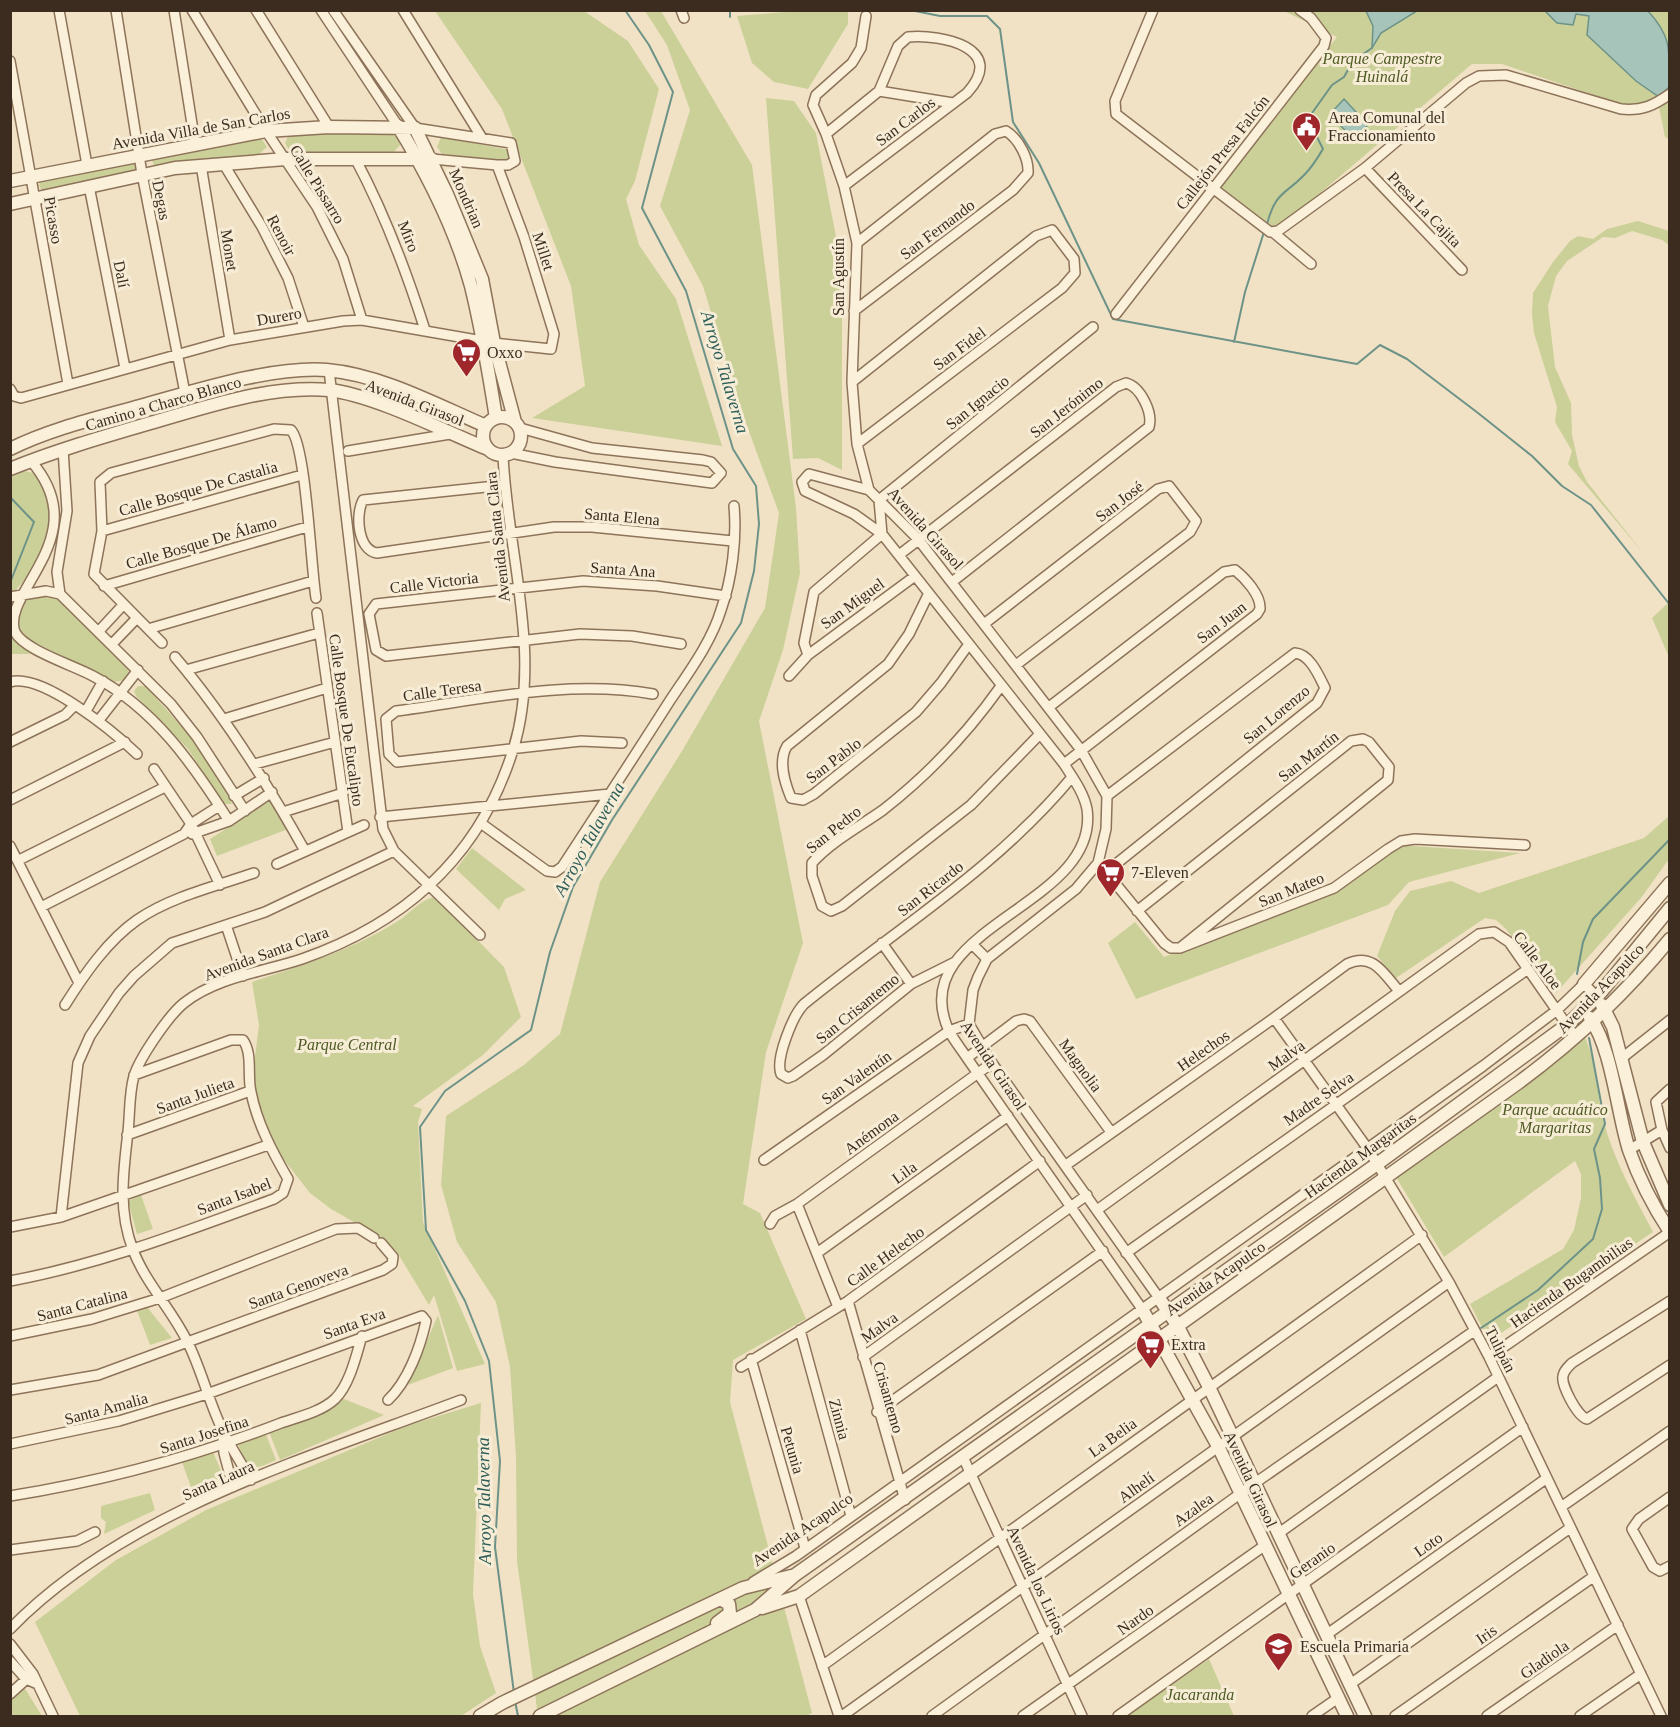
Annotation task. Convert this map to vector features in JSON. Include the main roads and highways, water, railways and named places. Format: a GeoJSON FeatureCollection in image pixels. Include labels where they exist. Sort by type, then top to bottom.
{"type":"FeatureCollection","features":[{"type":"Feature","properties":{"kind":"water"},"geometry":{"type":"Polygon","coordinates":[[[1366,10],[1417,11],[1381,33],[1372,48],[1373,26],[1366,10]]]}},
{"type":"Feature","properties":{"kind":"water"},"geometry":{"type":"Polygon","coordinates":[[[1545,11],[1648,11],[1666,38],[1669,55],[1669,87],[1659,97],[1636,81],[1587,35],[1589,16],[1576,14],[1573,25],[1557,23],[1545,11]]]}},
{"type":"Feature","properties":{"kind":"water"},"geometry":{"type":"Polygon","coordinates":[[[1344,99],[1368,125],[1353,139],[1330,114],[1344,99]]]}},
{"type":"Feature","properties":{"kind":"waterway","name":"Arroyo Talaverna"},"geometry":{"type":"LineString","coordinates":[[514,1693],[495,1547],[500,1461],[489,1361],[465,1301],[426,1230],[420,1127],[445,1091],[531,1030],[550,952],[573,887],[612,820],[741,623],[754,571],[759,524],[756,486],[733,449],[686,291],[642,208],[673,92],[649,45],[625,10]]}},
{"type":"Feature","properties":{"kind":"waterway"},"geometry":{"type":"LineString","coordinates":[[730,10],[730,17]]}},
{"type":"Feature","properties":{"kind":"waterway"},"geometry":{"type":"LineString","coordinates":[[910,10],[940,16],[987,16],[1000,29],[1013,122],[1039,163],[1113,319],[1357,364],[1380,345],[1407,359],[1532,456],[1562,486],[1591,505],[1670,605]]}},
{"type":"Feature","properties":{"kind":"waterway"},"geometry":{"type":"LineString","coordinates":[[1267,224],[1278,199],[1309,170],[1323,149],[1310,123],[1312,113],[1332,85],[1344,77],[1353,61],[1372,48]]}},
{"type":"Feature","properties":{"kind":"waterway"},"geometry":{"type":"LineString","coordinates":[[1234,342],[1245,292],[1264,232]]}},
{"type":"Feature","properties":{"kind":"waterway"},"geometry":{"type":"LineString","coordinates":[[10,497],[34,522],[10,583]]}},
{"type":"Feature","properties":{"kind":"waterway"},"geometry":{"type":"LineString","coordinates":[[1577,974],[1583,942],[1593,919],[1670,839]]}},
{"type":"Feature","properties":{"kind":"waterway"},"geometry":{"type":"LineString","coordinates":[[1481,1328],[1538,1290],[1593,1239],[1602,1209],[1600,1178],[1594,1149],[1605,1124],[1589,1038]]}},
{"type":"Feature","properties":{"kind":"waterway","name":"Arroyo Talaverna"},"geometry":{"type":"LineString","coordinates":[[515,1701],[518,1716]]}},
{"type":"Feature","properties":{"kind":"place","name":"Area Comunal del Fraccionamiento"},"geometry":{"type":"Point","coordinates":[1307,152]}},
{"type":"Feature","properties":{"kind":"place","name":"Oxxo"},"geometry":{"type":"Point","coordinates":[466,378]}},
{"type":"Feature","properties":{"kind":"place","name":"7-Eleven"},"geometry":{"type":"Point","coordinates":[1110,898]}},
{"type":"Feature","properties":{"kind":"place","name":"Extra"},"geometry":{"type":"Point","coordinates":[1150,1370]}},
{"type":"Feature","properties":{"kind":"place","name":"Escuela Primaria"},"geometry":{"type":"Point","coordinates":[1279,1672]}},
{"type":"Feature","properties":{"kind":"park label","name":"Parque Campestre Huinalá"},"geometry":{"type":"Point","coordinates":[1382,67]}},
{"type":"Feature","properties":{"kind":"park label","name":"Parque Central"},"geometry":{"type":"Point","coordinates":[347,1044]}},
{"type":"Feature","properties":{"kind":"park label","name":"Parque acuático Margaritas"},"geometry":{"type":"Point","coordinates":[1555,1118]}},
{"type":"Feature","properties":{"kind":"park label","name":"Jacaranda"},"geometry":{"type":"Point","coordinates":[1200,1694]}}]}
